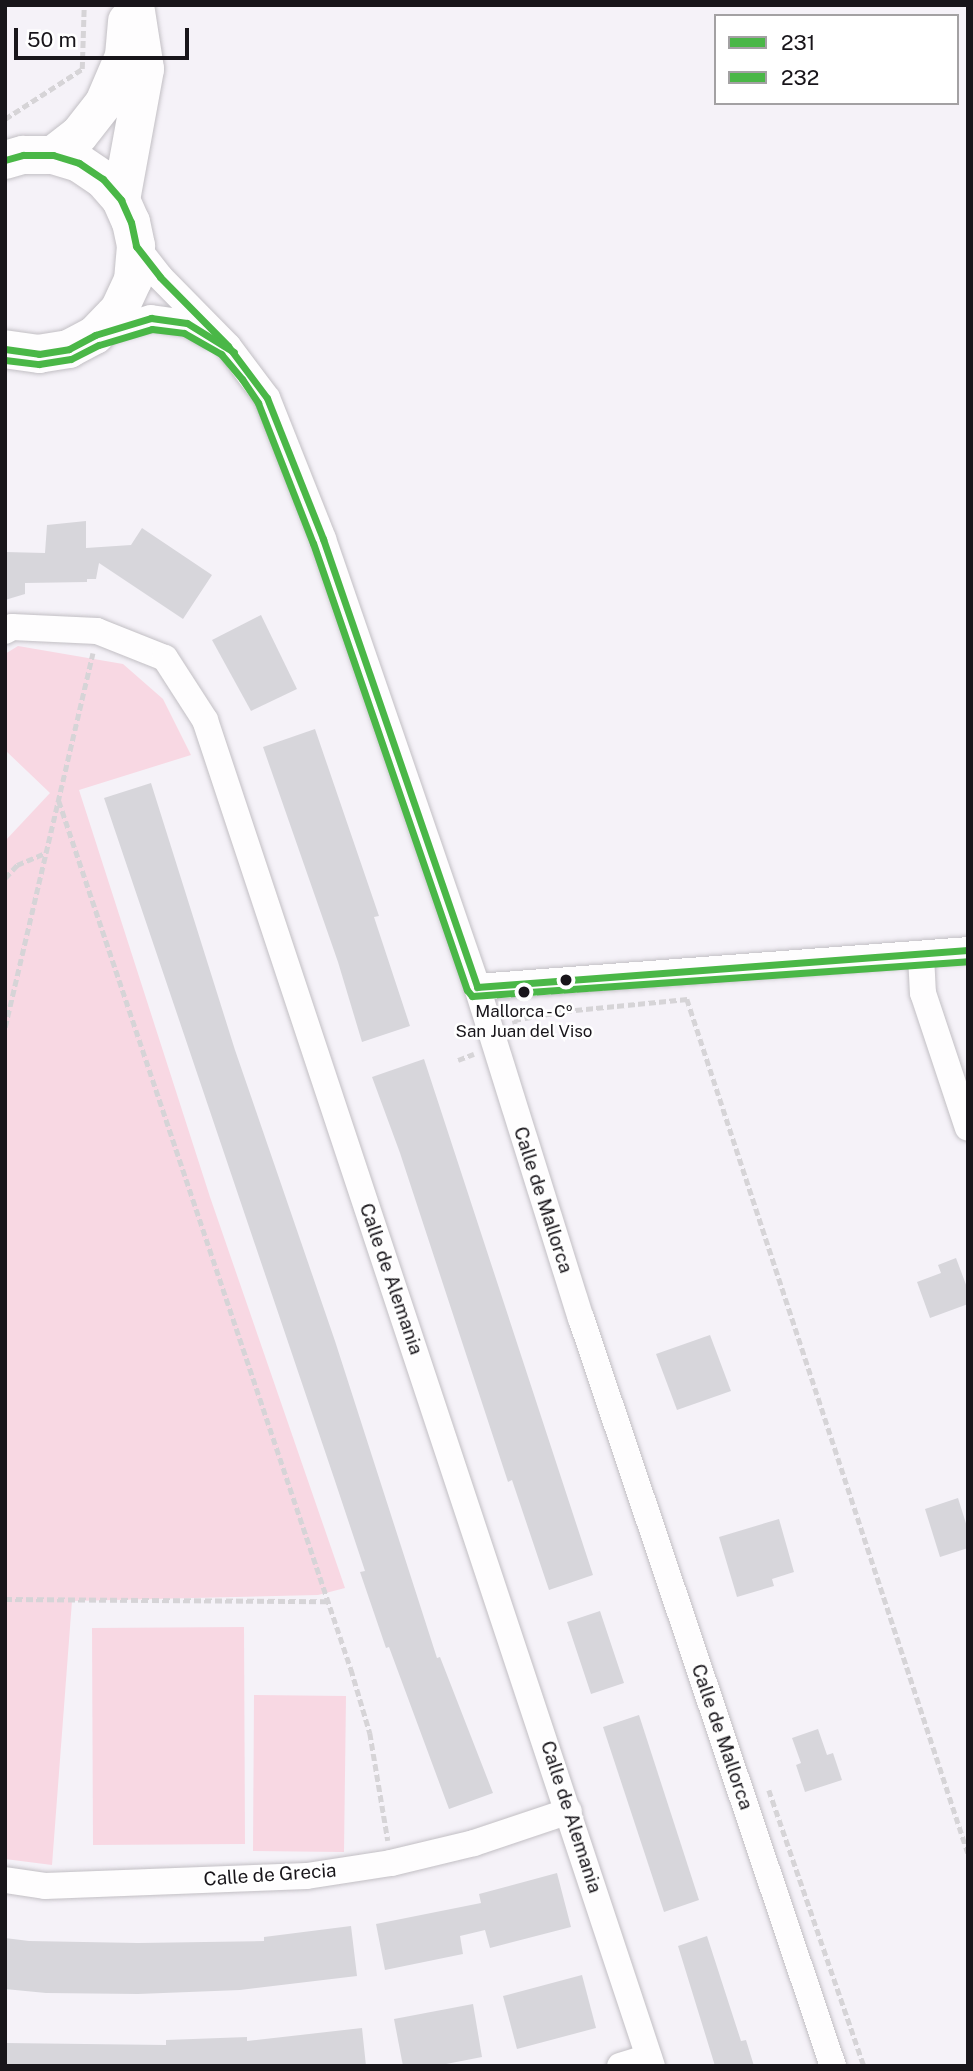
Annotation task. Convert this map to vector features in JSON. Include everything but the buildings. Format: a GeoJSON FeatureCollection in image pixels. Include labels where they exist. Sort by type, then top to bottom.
{"type":"FeatureCollection","features":[{"type":"Feature","properties":{"kind":"main road"},"geometry":{"type":"LineString","coordinates":[[53,155],[79,135],[104,103],[124,56],[127,5]]}},
{"type":"Feature","properties":{"kind":"main road"},"geometry":{"type":"LineString","coordinates":[[121,200],[145,69],[135,5]]}},
{"type":"Feature","properties":{"kind":"main road"},"geometry":{"type":"LineString","coordinates":[[5,160],[23,155],[53,155],[79,163],[103,179],[121,200],[131,222],[136,246],[133,280],[124,300],[119,310],[95,335],[69,349],[22,351],[5,370]]}},
{"type":"Feature","properties":{"kind":"street","name":"Calle de Mallorca"},"geometry":{"type":"LineString","coordinates":[[136,246],[160,277],[228,346],[267,398],[323,539],[477,988],[581,1318],[833,2066]]}},
{"type":"Feature","properties":{"kind":"street","name":"Calle de Mallorca"},"geometry":{"type":"LineString","coordinates":[[95,335],[151,318],[187,323],[228,346]]}},
{"type":"Feature","properties":{"kind":"street","name":"Calle de Alemania"},"geometry":{"type":"LineString","coordinates":[[5,631],[12,627],[97,631],[165,659],[205,720],[651,2061]]}},
{"type":"Feature","properties":{"kind":"street"},"geometry":{"type":"LineString","coordinates":[[477,988],[495,984],[674,974],[921,956],[968,950]]}},
{"type":"Feature","properties":{"kind":"street"},"geometry":{"type":"LineString","coordinates":[[921,956],[923,993],[968,1128]]}},
{"type":"Feature","properties":{"kind":"street","name":"Calle de Grecia"},"geometry":{"type":"LineString","coordinates":[[5,1880],[45,1886],[307,1876],[391,1863],[474,1843],[569,1811]]}},
{"type":"Feature","properties":{"kind":"street"},"geometry":{"type":"LineString","coordinates":[[620,2066],[651,2061]]}},
{"type":"Feature","properties":{"kind":"path"},"geometry":{"type":"LineString","coordinates":[[5,119],[82,69],[84,5]]}},
{"type":"Feature","properties":{"kind":"path"},"geometry":{"type":"LineString","coordinates":[[5,1027],[97,631]]}},
{"type":"Feature","properties":{"kind":"path"},"geometry":{"type":"LineString","coordinates":[[59,801],[370,1733],[384,1800],[391,1863]]}},
{"type":"Feature","properties":{"kind":"path"},"geometry":{"type":"LineString","coordinates":[[5,878],[17,865],[46,852]]}},
{"type":"Feature","properties":{"kind":"path"},"geometry":{"type":"LineString","coordinates":[[516,1031],[514,1020],[565,1011],[687,999],[968,1853]]}},
{"type":"Feature","properties":{"kind":"path"},"geometry":{"type":"LineString","coordinates":[[5,1599],[327,1601]]}},
{"type":"Feature","properties":{"kind":"path"},"geometry":{"type":"LineString","coordinates":[[768,1789],[864,2066]]}},
{"type":"Feature","properties":{"kind":"shaded area"},"geometry":{"type":"Polygon","coordinates":[[[18,646],[123,664],[163,699],[191,755],[79,790],[210,1197],[345,1588],[318,1595],[72,1601],[52,1865],[5,1859],[5,841],[50,793],[5,750],[5,654],[18,646]]]}},
{"type":"Feature","properties":{"kind":"shaded area"},"geometry":{"type":"Polygon","coordinates":[[[244,1627],[245,1844],[93,1845],[92,1628],[244,1627]]]}},
{"type":"Feature","properties":{"kind":"shaded area"},"geometry":{"type":"Polygon","coordinates":[[[254,1695],[346,1696],[344,1852],[253,1851],[254,1695]]]}},
{"type":"Feature","properties":{"kind":"transit line","name":"231"},"geometry":{"type":"LineString","coordinates":[[5,160],[23,155],[53,155],[79,163],[103,179],[121,200],[131,222],[136,246],[160,277],[228,346],[267,398],[323,539],[477,987]]}},
{"type":"Feature","properties":{"kind":"transit line","name":"231"},"geometry":{"type":"LineString","coordinates":[[5,349],[39,354],[69,349],[95,335],[151,318],[187,323],[234,352]]}},
{"type":"Feature","properties":{"kind":"transit line","name":"232"},"geometry":{"type":"LineString","coordinates":[[5,360],[39,364],[71,359],[99,345],[152,329],[184,333],[221,354],[242,379],[258,403],[313,543],[467,990],[472,996],[968,961]]}},
{"type":"Feature","properties":{"kind":"transit line","name":"231"},"geometry":{"type":"LineString","coordinates":[[477,987],[968,950]]}},
{"type":"Feature","properties":{"kind":"place","name":"Mallorca - Cº San Juan del Viso"},"geometry":{"type":"Point","coordinates":[524,992]}}]}
